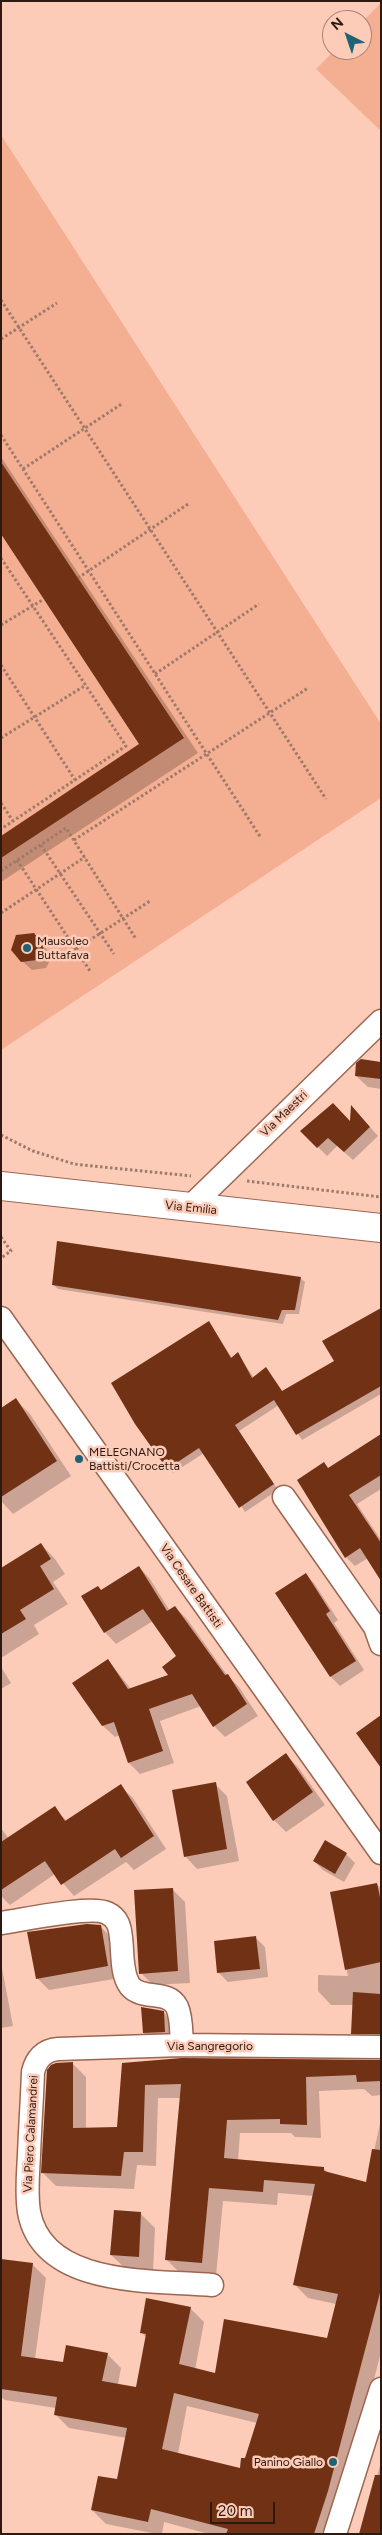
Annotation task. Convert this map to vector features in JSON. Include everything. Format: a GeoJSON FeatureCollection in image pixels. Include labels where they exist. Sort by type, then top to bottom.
{"type":"FeatureCollection","features":[{"type":"Feature","properties":{"kind":"street","name":"Via Maestri"},"geometry":{"type":"LineString","coordinates":[[189,1208],[381,1021]]}},
{"type":"Feature","properties":{"kind":"street","name":"Via Emilia"},"geometry":{"type":"LineString","coordinates":[[1,1186],[381,1228]]}},
{"type":"Feature","properties":{"kind":"street","name":"Via Cesare Battisti"},"geometry":{"type":"LineString","coordinates":[[1,1318],[381,1853]]}},
{"type":"Feature","properties":{"kind":"street"},"geometry":{"type":"LineString","coordinates":[[284,1497],[375,1627],[381,1644]]}},
{"type":"Feature","properties":{"kind":"street"},"geometry":{"type":"LineString","coordinates":[[1,1923],[97,1910],[113,1916],[119,1924],[124,1972],[128,1984],[143,1994],[163,1996],[173,2002],[178,2012],[182,2045]]}},
{"type":"Feature","properties":{"kind":"street","name":"Via Sangregorio"},"geometry":{"type":"LineString","coordinates":[[41,2056],[58,2048],[182,2045],[381,2047]]}},
{"type":"Feature","properties":{"kind":"street","name":"Via Piero Calamandrei"},"geometry":{"type":"LineString","coordinates":[[41,2056],[33,2072],[27,2193],[31,2219],[36,2233],[62,2259],[95,2274],[212,2284]]}},
{"type":"Feature","properties":{"kind":"street"},"geometry":{"type":"LineString","coordinates":[[335,2534],[381,2390]]}},
{"type":"Feature","properties":{"kind":"path"},"geometry":{"type":"LineString","coordinates":[[1,300],[326,799]]}},
{"type":"Feature","properties":{"kind":"path"},"geometry":{"type":"LineString","coordinates":[[1,339],[57,302]]}},
{"type":"Feature","properties":{"kind":"path"},"geometry":{"type":"LineString","coordinates":[[23,469],[123,403]]}},
{"type":"Feature","properties":{"kind":"path"},"geometry":{"type":"LineString","coordinates":[[1,435],[261,838]]}},
{"type":"Feature","properties":{"kind":"path"},"geometry":{"type":"LineString","coordinates":[[78,578],[188,504]]}},
{"type":"Feature","properties":{"kind":"path"},"geometry":{"type":"LineString","coordinates":[[1,558],[126,746],[1,829]]}},
{"type":"Feature","properties":{"kind":"path"},"geometry":{"type":"LineString","coordinates":[[1,625],[44,600]]}},
{"type":"Feature","properties":{"kind":"path"},"geometry":{"type":"LineString","coordinates":[[155,674],[259,604]]}},
{"type":"Feature","properties":{"kind":"path"},"geometry":{"type":"LineString","coordinates":[[1,665],[75,780]]}},
{"type":"Feature","properties":{"kind":"path"},"geometry":{"type":"LineString","coordinates":[[1,738],[86,685]]}},
{"type":"Feature","properties":{"kind":"path"},"geometry":{"type":"LineString","coordinates":[[74,840],[308,688]]}},
{"type":"Feature","properties":{"kind":"path"},"geometry":{"type":"LineString","coordinates":[[1,803],[13,821]]}},
{"type":"Feature","properties":{"kind":"path"},"geometry":{"type":"LineString","coordinates":[[1,871],[66,828],[136,939]]}},
{"type":"Feature","properties":{"kind":"path"},"geometry":{"type":"LineString","coordinates":[[41,845],[114,954]]}},
{"type":"Feature","properties":{"kind":"path"},"geometry":{"type":"LineString","coordinates":[[1,913],[85,857]]}},
{"type":"Feature","properties":{"kind":"path"},"geometry":{"type":"LineString","coordinates":[[17,860],[90,971]]}},
{"type":"Feature","properties":{"kind":"path"},"geometry":{"type":"LineString","coordinates":[[76,949],[150,901]]}},
{"type":"Feature","properties":{"kind":"path"},"geometry":{"type":"LineString","coordinates":[[1,1135],[33,1151],[74,1164],[381,1197]]}},
{"type":"Feature","properties":{"kind":"path"},"geometry":{"type":"LineString","coordinates":[[1,1237],[11,1252],[1,1258]]}},
{"type":"Feature","properties":{"kind":"shaded area"},"geometry":{"type":"Polygon","coordinates":[[[381,3],[381,131],[316,69],[325,60],[372,60],[372,12],[381,3]]]}},
{"type":"Feature","properties":{"kind":"shaded area"},"geometry":{"type":"Polygon","coordinates":[[[1,135],[381,724],[381,798],[1,1050],[1,135]]]}},
{"type":"Feature","properties":{"kind":"building"},"geometry":{"type":"Polygon","coordinates":[[[1,462],[184,738],[1,858],[1,836],[139,744],[1,534],[1,462]]]}},
{"type":"Feature","properties":{"kind":"building","name":"Mausoleo Buttafava"},"geometry":{"type":"Polygon","coordinates":[[[34,933],[44,946],[37,960],[21,962],[11,950],[16,935],[34,933]]]}},
{"type":"Feature","properties":{"kind":"building"},"geometry":{"type":"Polygon","coordinates":[[[361,1059],[381,1062],[381,1079],[355,1076],[356,1063],[361,1059]]]}},
{"type":"Feature","properties":{"kind":"building"},"geometry":{"type":"Polygon","coordinates":[[[333,1103],[350,1121],[351,1105],[370,1127],[344,1152],[328,1138],[317,1148],[300,1131],[333,1103]]]}},
{"type":"Feature","properties":{"kind":"building"},"geometry":{"type":"Polygon","coordinates":[[[57,1241],[301,1277],[295,1310],[282,1310],[278,1320],[52,1285],[57,1241]]]}},
{"type":"Feature","properties":{"kind":"building"},"geometry":{"type":"Polygon","coordinates":[[[381,1308],[381,1386],[296,1435],[274,1400],[235,1425],[274,1484],[239,1508],[199,1448],[167,1469],[135,1424],[111,1383],[209,1321],[231,1358],[238,1352],[252,1378],[266,1367],[282,1391],[334,1361],[322,1341],[381,1308]]]}},
{"type":"Feature","properties":{"kind":"building"},"geometry":{"type":"Polygon","coordinates":[[[16,1398],[57,1461],[1,1497],[1,1408],[16,1398]]]}},
{"type":"Feature","properties":{"kind":"building"},"geometry":{"type":"Polygon","coordinates":[[[381,1434],[381,1475],[349,1495],[381,1543],[381,1581],[360,1548],[345,1558],[297,1480],[324,1462],[328,1468],[381,1434]]]}},
{"type":"Feature","properties":{"kind":"building"},"geometry":{"type":"Polygon","coordinates":[[[41,1543],[51,1559],[40,1566],[54,1589],[20,1610],[26,1619],[1,1634],[1,1568],[41,1543]]]}},
{"type":"Feature","properties":{"kind":"building"},"geometry":{"type":"Polygon","coordinates":[[[139,1566],[167,1611],[175,1606],[225,1675],[228,1674],[247,1704],[213,1727],[192,1694],[149,1709],[163,1751],[128,1763],[114,1722],[102,1726],[72,1683],[108,1659],[128,1689],[168,1675],[162,1667],[176,1656],[143,1609],[104,1633],[81,1596],[98,1586],[101,1590],[139,1566]]]}},
{"type":"Feature","properties":{"kind":"building"},"geometry":{"type":"Polygon","coordinates":[[[306,1573],[330,1611],[326,1614],[356,1661],[330,1677],[275,1593],[306,1573]]]}},
{"type":"Feature","properties":{"kind":"building"},"geometry":{"type":"Polygon","coordinates":[[[381,1715],[381,1768],[356,1733],[381,1715]]]}},
{"type":"Feature","properties":{"kind":"building"},"geometry":{"type":"Polygon","coordinates":[[[286,1753],[313,1792],[273,1821],[246,1782],[286,1753]]]}},
{"type":"Feature","properties":{"kind":"building"},"geometry":{"type":"Polygon","coordinates":[[[216,1782],[227,1849],[184,1857],[172,1790],[216,1782]]]}},
{"type":"Feature","properties":{"kind":"building"},"geometry":{"type":"Polygon","coordinates":[[[121,1784],[154,1836],[121,1858],[115,1849],[61,1885],[45,1861],[1,1890],[1,1842],[55,1806],[65,1821],[121,1784]]]}},
{"type":"Feature","properties":{"kind":"building"},"geometry":{"type":"Polygon","coordinates":[[[325,1840],[347,1853],[335,1874],[313,1861],[325,1840]]]}},
{"type":"Feature","properties":{"kind":"building"},"geometry":{"type":"Polygon","coordinates":[[[377,1883],[381,1902],[381,1962],[345,1970],[330,1892],[377,1883]]]}},
{"type":"Feature","properties":{"kind":"building"},"geometry":{"type":"Polygon","coordinates":[[[173,1888],[178,1971],[139,1974],[134,1890],[173,1888]]]}},
{"type":"Feature","properties":{"kind":"building"},"geometry":{"type":"Polygon","coordinates":[[[87,1924],[101,1925],[108,1966],[36,1979],[27,1932],[87,1924]]]}},
{"type":"Feature","properties":{"kind":"building"},"geometry":{"type":"Polygon","coordinates":[[[256,1936],[260,1969],[217,1973],[214,1941],[256,1936]]]}},
{"type":"Feature","properties":{"kind":"building"},"geometry":{"type":"Polygon","coordinates":[[[353,1992],[381,1994],[381,2034],[351,2034],[353,1992]]]}},
{"type":"Feature","properties":{"kind":"building"},"geometry":{"type":"Polygon","coordinates":[[[141,2007],[164,2011],[165,2032],[143,2033],[141,2007]]]}},
{"type":"Feature","properties":{"kind":"building"},"geometry":{"type":"Polygon","coordinates":[[[182,2058],[381,2060],[381,2081],[357,2082],[356,2075],[306,2077],[307,2125],[280,2124],[280,2119],[227,2120],[224,2158],[324,2167],[324,2171],[366,2182],[372,2149],[381,2150],[381,2289],[328,2491],[314,2534],[226,2534],[228,2529],[151,2509],[148,2522],[91,2510],[98,2476],[117,2479],[127,2428],[54,2415],[57,2397],[1,2389],[1,2259],[33,2263],[21,2356],[63,2362],[66,2345],[108,2353],[102,2381],[136,2387],[146,2334],[140,2333],[146,2298],[191,2307],[179,2364],[215,2373],[224,2319],[327,2338],[338,2294],[293,2285],[315,2184],[264,2180],[263,2192],[209,2188],[202,2263],[165,2260],[181,2084],[145,2085],[143,2152],[124,2152],[121,2176],[41,2173],[47,2070],[56,2063],[73,2062],[73,2128],[117,2127],[122,2063],[182,2058]],[[174,2393],[162,2449],[240,2468],[241,2458],[245,2458],[259,2414],[174,2393]]]}},
{"type":"Feature","properties":{"kind":"building"},"geometry":{"type":"Polygon","coordinates":[[[114,2210],[141,2212],[139,2257],[110,2255],[114,2210]]]}},
{"type":"Feature","properties":{"kind":"building"},"geometry":{"type":"Polygon","coordinates":[[[375,2475],[381,2475],[381,2534],[359,2534],[375,2475]]]}},
{"type":"Feature","properties":{"kind":"place","name":"Mausoleo Buttafava"},"geometry":{"type":"Point","coordinates":[27,948]}},
{"type":"Feature","properties":{"kind":"place","name":"MELEGNANO Battisti/Crocetta"},"geometry":{"type":"Point","coordinates":[79,1459]}},
{"type":"Feature","properties":{"kind":"place","name":"Panino Giallo"},"geometry":{"type":"Point","coordinates":[333,2462]}}]}
